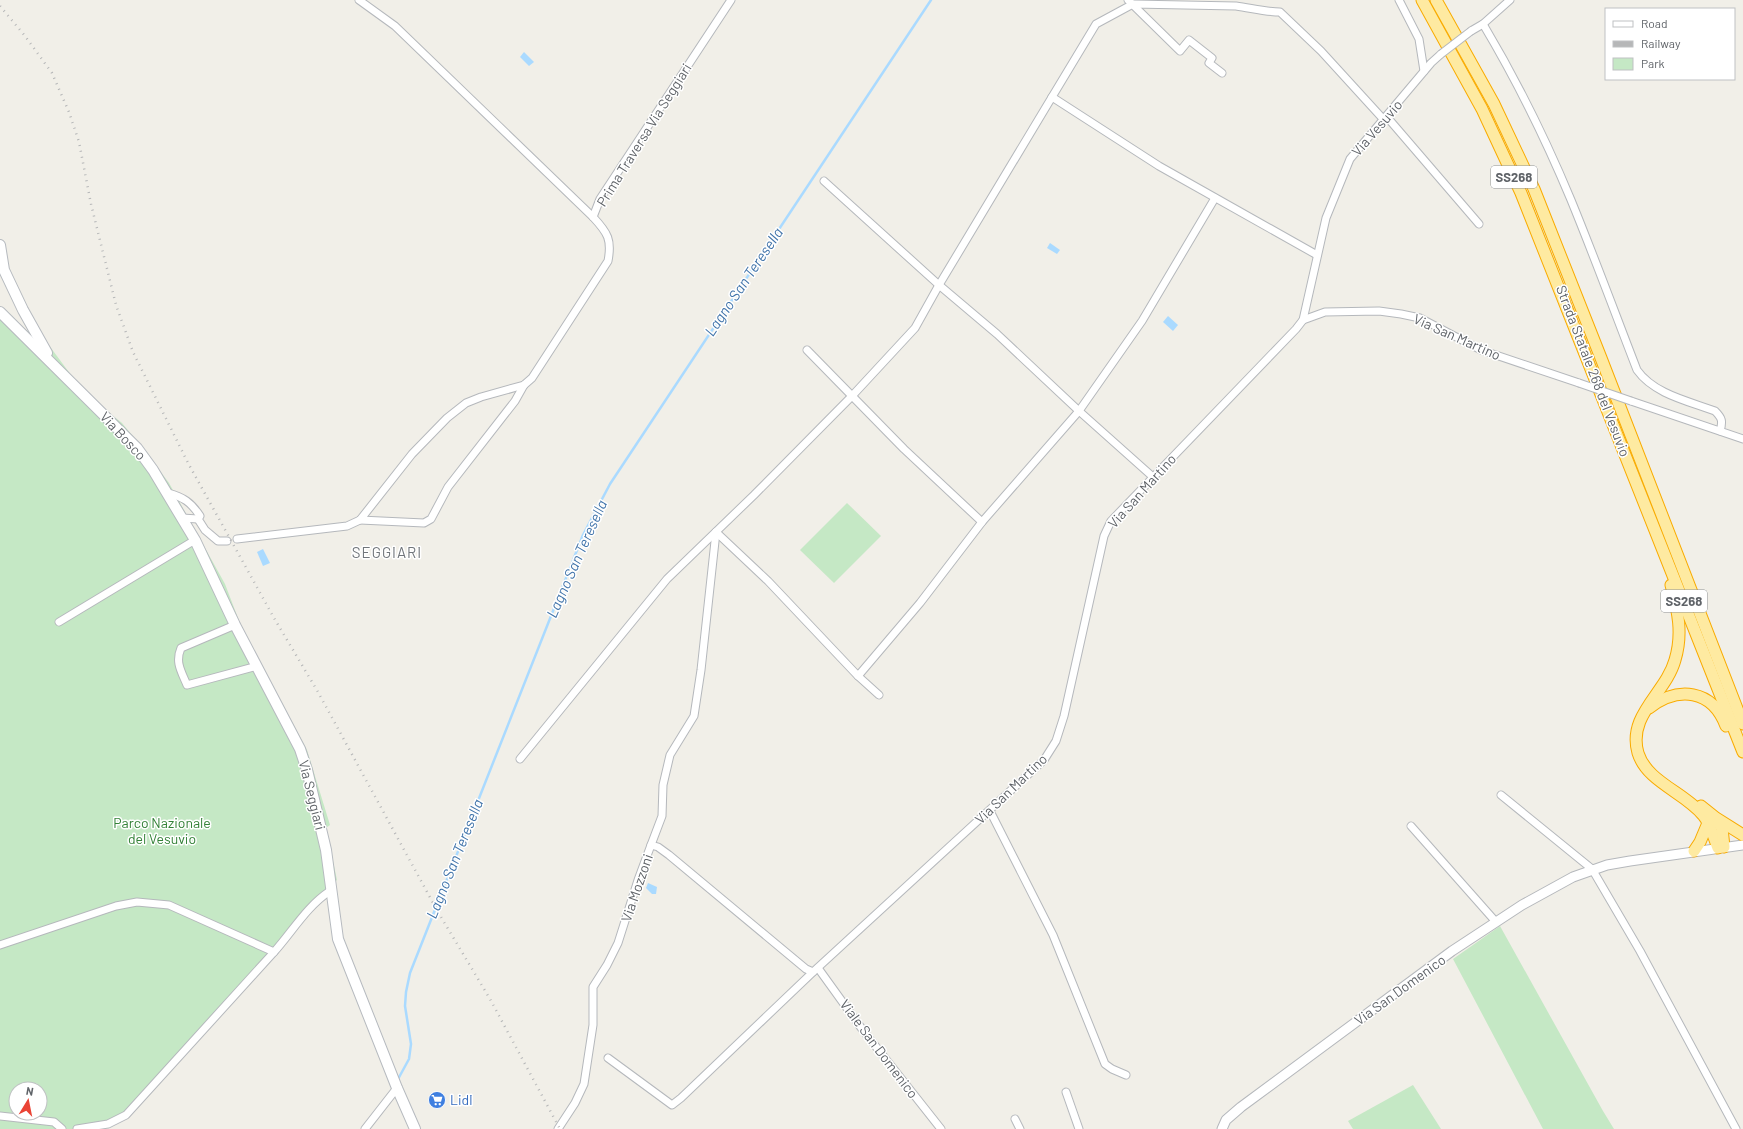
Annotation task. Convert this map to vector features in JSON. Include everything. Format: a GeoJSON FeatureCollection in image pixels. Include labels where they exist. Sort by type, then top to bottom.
{"type":"FeatureCollection","features":[{"type":"Feature","properties":{"kind":"highway","name":"Strada Statale 268 del Vesuvio"},"geometry":{"type":"LineString","coordinates":[[1422,0],[1482,109],[1522,193],[1743,752]]}},
{"type":"Feature","properties":{"kind":"highway","name":"Strada Statale 268 del Vesuvio"},"geometry":{"type":"LineString","coordinates":[[1436,0],[1494,104],[1534,189],[1743,724]]}},
{"type":"Feature","properties":{"kind":"highway"},"geometry":{"type":"LineString","coordinates":[[1664,551],[1678,609],[1680,624],[1678,643],[1672,667],[1639,722],[1636,734],[1637,747],[1641,760],[1649,771],[1686,799],[1698,803],[1712,820],[1722,828],[1721,848]]}},
{"type":"Feature","properties":{"kind":"highway"},"geometry":{"type":"LineString","coordinates":[[1644,712],[1664,698],[1677,694],[1689,694],[1701,697],[1712,704],[1723,717],[1730,738],[1743,762]]}},
{"type":"Feature","properties":{"kind":"highway"},"geometry":{"type":"LineString","coordinates":[[1712,820],[1743,835]]}},
{"type":"Feature","properties":{"kind":"highway"},"geometry":{"type":"LineString","coordinates":[[1694,851],[1712,820]]}},
{"type":"Feature","properties":{"kind":"main road","name":"Via Bosco"},"geometry":{"type":"LineString","coordinates":[[0,245],[1,272],[52,364]]}},
{"type":"Feature","properties":{"kind":"main road","name":"Via Bosco"},"geometry":{"type":"LineString","coordinates":[[0,312],[137,448],[168,493],[182,518]]}},
{"type":"Feature","properties":{"kind":"main road","name":"Via Seggiari"},"geometry":{"type":"LineString","coordinates":[[182,518],[195,540],[235,625],[300,749],[307,770],[326,850],[330,891],[338,939],[397,1088],[415,1129]]}},
{"type":"Feature","properties":{"kind":"street"},"geometry":{"type":"LineString","coordinates":[[359,0],[395,26],[593,217]]}},
{"type":"Feature","properties":{"kind":"street","name":"Prima Traversa Via Seggiari"},"geometry":{"type":"LineString","coordinates":[[360,520],[424,523],[431,519],[448,487],[515,401],[524,385],[532,378],[608,261],[611,247],[608,237],[604,229],[593,217],[600,199],[731,0]]}},
{"type":"Feature","properties":{"kind":"street"},"geometry":{"type":"LineString","coordinates":[[1399,0],[1419,39],[1424,72]]}},
{"type":"Feature","properties":{"kind":"street","name":"Via Vesuvio"},"geometry":{"type":"LineString","coordinates":[[1303,320],[1326,218],[1350,159],[1441,54],[1471,31],[1483,24],[1510,0]]}},
{"type":"Feature","properties":{"kind":"street"},"geometry":{"type":"LineString","coordinates":[[1131,2],[1180,51],[1189,40],[1212,58],[1209,63],[1222,73]]}},
{"type":"Feature","properties":{"kind":"street"},"geometry":{"type":"LineString","coordinates":[[520,759],[667,579],[754,495],[852,396],[915,328],[939,285],[1096,24],[1131,2],[1236,6],[1266,12],[1280,12],[1321,51],[1386,118],[1479,224]]}},
{"type":"Feature","properties":{"kind":"street"},"geometry":{"type":"LineString","coordinates":[[1483,24],[1523,97],[1568,193],[1637,370],[1643,379],[1659,389],[1715,411],[1721,417],[1723,422],[1720,431]]}},
{"type":"Feature","properties":{"kind":"street"},"geometry":{"type":"LineString","coordinates":[[1052,97],[1159,166],[1317,255]]}},
{"type":"Feature","properties":{"kind":"street"},"geometry":{"type":"LineString","coordinates":[[824,180],[939,285],[997,334],[1079,411],[1153,476]]}},
{"type":"Feature","properties":{"kind":"street"},"geometry":{"type":"LineString","coordinates":[[858,676],[920,603],[982,522],[1079,411],[1142,321],[1215,198]]}},
{"type":"Feature","properties":{"kind":"street","name":"Via San Martino"},"geometry":{"type":"LineString","coordinates":[[608,1058],[672,1105],[1044,760],[1056,741],[1064,716],[1104,536],[1112,521],[1153,476],[1303,320],[1325,312],[1379,311],[1420,318],[1481,350],[1743,439]]}},
{"type":"Feature","properties":{"kind":"street"},"geometry":{"type":"LineString","coordinates":[[807,350],[904,449],[982,522]]}},
{"type":"Feature","properties":{"kind":"street"},"geometry":{"type":"LineString","coordinates":[[237,539],[347,526],[360,520],[412,454],[447,418],[466,403],[481,397],[524,385]]}},
{"type":"Feature","properties":{"kind":"street"},"geometry":{"type":"LineString","coordinates":[[168,493],[186,499],[195,508],[200,516],[198,519],[205,530],[218,541],[227,541]]}},
{"type":"Feature","properties":{"kind":"street"},"geometry":{"type":"LineString","coordinates":[[182,518],[198,519]]}},
{"type":"Feature","properties":{"kind":"street"},"geometry":{"type":"LineString","coordinates":[[716,532],[768,581],[858,676],[879,695]]}},
{"type":"Feature","properties":{"kind":"street"},"geometry":{"type":"LineString","coordinates":[[651,845],[662,816],[663,786],[670,755],[694,716],[701,670],[716,532]]}},
{"type":"Feature","properties":{"kind":"street"},"geometry":{"type":"LineString","coordinates":[[59,622],[195,540]]}},
{"type":"Feature","properties":{"kind":"street"},"geometry":{"type":"LineString","coordinates":[[235,625],[181,648],[177,656],[180,670],[187,685],[257,666]]}},
{"type":"Feature","properties":{"kind":"street"},"geometry":{"type":"LineString","coordinates":[[1501,795],[1592,869],[1644,958],[1736,1129]]}},
{"type":"Feature","properties":{"kind":"street"},"geometry":{"type":"LineString","coordinates":[[990,811],[1053,935],[1105,1064],[1126,1075]]}},
{"type":"Feature","properties":{"kind":"street"},"geometry":{"type":"LineString","coordinates":[[1411,826],[1496,922]]}},
{"type":"Feature","properties":{"kind":"street","name":"Via Mozzoni"},"geometry":{"type":"LineString","coordinates":[[558,1129],[575,1103],[584,1084],[593,1025],[593,987],[607,965],[618,943],[651,845],[658,847],[669,855],[806,969],[816,970]]}},
{"type":"Feature","properties":{"kind":"street","name":"Via San Domenico"},"geometry":{"type":"LineString","coordinates":[[1222,1129],[1226,1120],[1241,1107],[1414,979],[1496,922],[1561,884],[1592,869],[1630,861],[1743,845]]}},
{"type":"Feature","properties":{"kind":"street"},"geometry":{"type":"LineString","coordinates":[[77,1129],[108,1124],[126,1115],[292,932],[305,914],[321,897],[330,891]]}},
{"type":"Feature","properties":{"kind":"street"},"geometry":{"type":"LineString","coordinates":[[0,945],[25,938],[116,906],[137,902],[169,906],[274,952]]}},
{"type":"Feature","properties":{"kind":"street","name":"Viale San Domenico"},"geometry":{"type":"LineString","coordinates":[[816,970],[941,1129]]}},
{"type":"Feature","properties":{"kind":"street"},"geometry":{"type":"LineString","coordinates":[[366,1129],[397,1088]]}},
{"type":"Feature","properties":{"kind":"street"},"geometry":{"type":"LineString","coordinates":[[1066,1092],[1079,1129]]}},
{"type":"Feature","properties":{"kind":"street"},"geometry":{"type":"LineString","coordinates":[[0,1116],[54,1122],[62,1129]]}},
{"type":"Feature","properties":{"kind":"street"},"geometry":{"type":"LineString","coordinates":[[1015,1119],[1020,1129]]}},
{"type":"Feature","properties":{"kind":"green space","name":"Parco Nazionale del Vesuvio"},"geometry":{"type":"Polygon","coordinates":[[[0,308],[20,326],[48,344],[74,379],[97,403],[122,423],[169,483],[225,584],[253,655],[282,703],[307,750],[330,825],[326,828],[337,880],[311,904],[272,954],[119,1121],[82,1129],[0,1129],[0,308]]]}},
{"type":"Feature","properties":{"kind":"green space"},"geometry":{"type":"Polygon","coordinates":[[[847,503],[881,536],[834,583],[800,550],[847,503]]]}},
{"type":"Feature","properties":{"kind":"green space"},"geometry":{"type":"Polygon","coordinates":[[[1500,926],[1614,1129],[1543,1129],[1453,959],[1500,926]]]}},
{"type":"Feature","properties":{"kind":"green space"},"geometry":{"type":"Polygon","coordinates":[[[1413,1085],[1441,1129],[1353,1129],[1348,1121],[1413,1085]]]}},
{"type":"Feature","properties":{"kind":"water"},"geometry":{"type":"Polygon","coordinates":[[[524,52],[534,62],[529,66],[520,57],[524,52]]]}},
{"type":"Feature","properties":{"kind":"water"},"geometry":{"type":"Polygon","coordinates":[[[1050,243],[1060,250],[1057,254],[1047,248],[1050,243]]]}},
{"type":"Feature","properties":{"kind":"water"},"geometry":{"type":"Polygon","coordinates":[[[1168,316],[1178,325],[1173,331],[1163,322],[1168,316]]]}},
{"type":"Feature","properties":{"kind":"water"},"geometry":{"type":"Polygon","coordinates":[[[263,549],[270,563],[263,566],[257,552],[263,549]]]}},
{"type":"Feature","properties":{"kind":"water"},"geometry":{"type":"Polygon","coordinates":[[[648,883],[657,887],[656,894],[652,894],[646,888],[648,883]]]}},
{"type":"Feature","properties":{"kind":"waterway","name":"Lagno San Teresella"},"geometry":{"type":"LineString","coordinates":[[397,1081],[409,1059],[411,1044],[405,1006],[410,973],[583,535],[610,484],[931,0]]}},
{"type":"Feature","properties":{"kind":"railway"},"geometry":{"type":"LineString","coordinates":[[0,6],[25,36],[52,73],[69,112],[79,142],[91,204],[116,305],[133,352],[188,463],[274,618],[318,692],[438,912],[490,999],[560,1129]]}},
{"type":"Feature","properties":{"kind":"place","name":"Lidl"},"geometry":{"type":"Point","coordinates":[437,1100]}},
{"type":"Feature","properties":{"kind":"district","name":"SEGGIARI"},"geometry":{"type":"Point","coordinates":[387,553]}}]}
